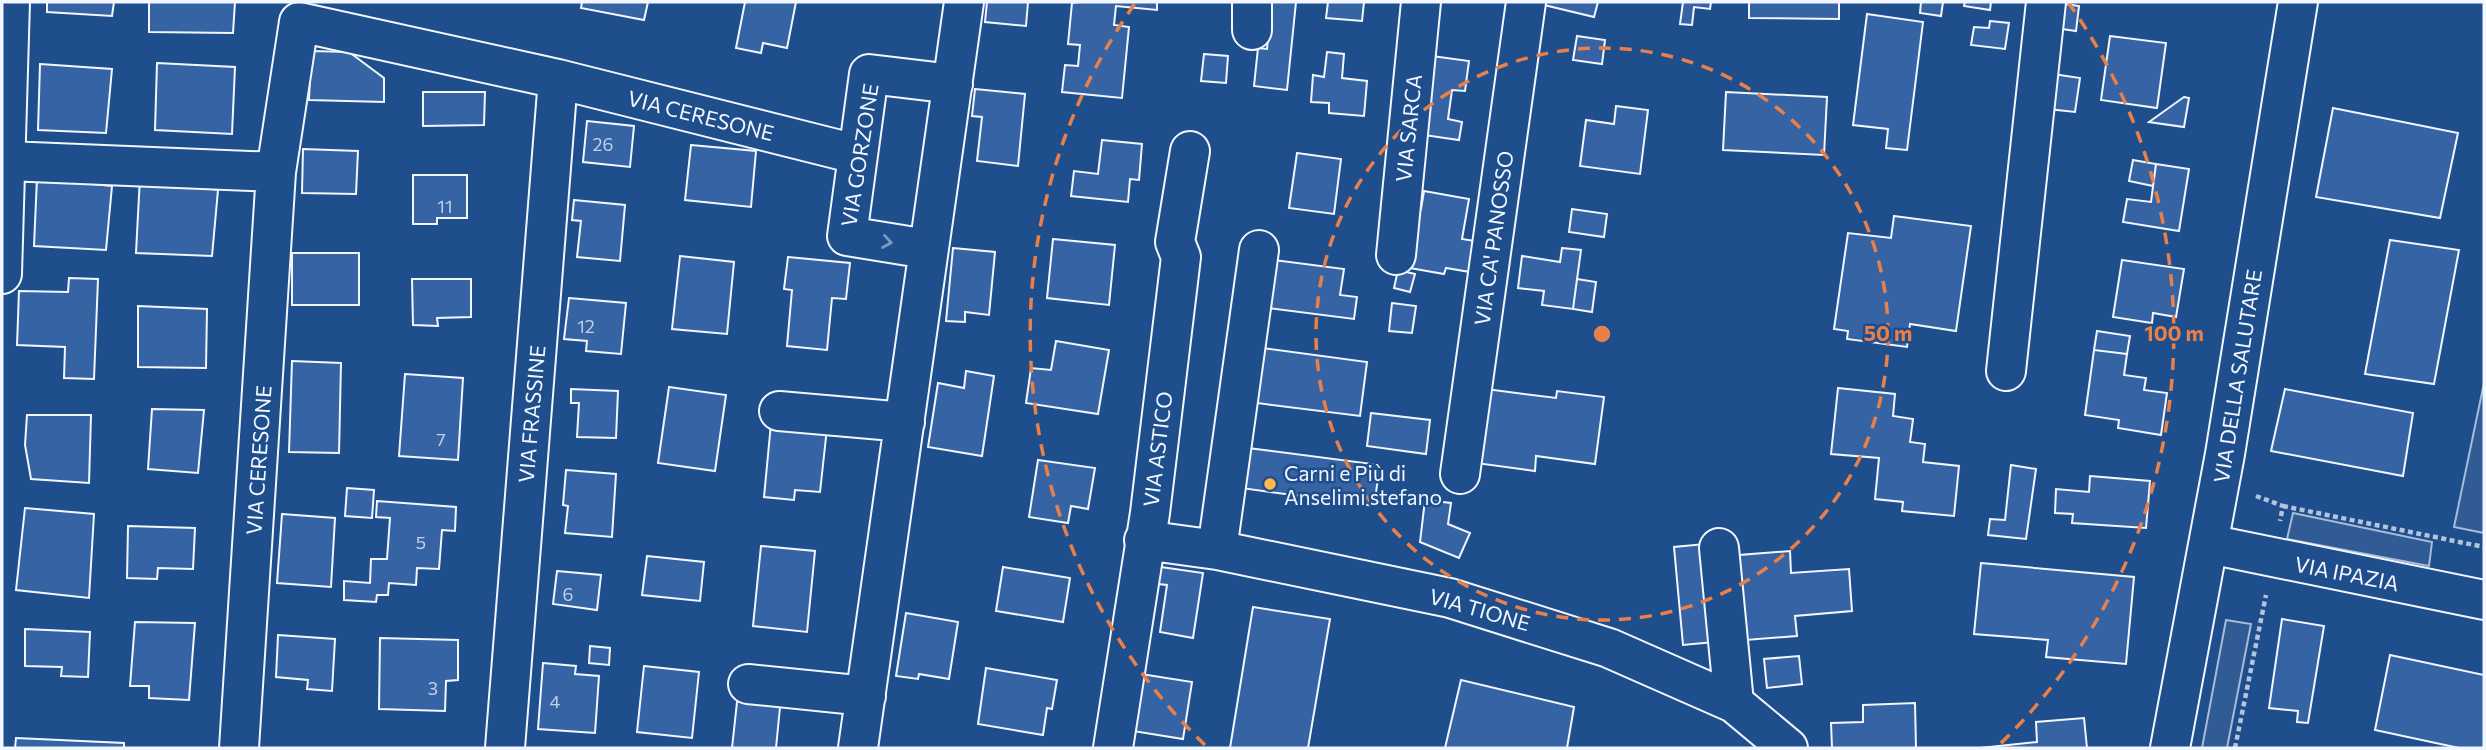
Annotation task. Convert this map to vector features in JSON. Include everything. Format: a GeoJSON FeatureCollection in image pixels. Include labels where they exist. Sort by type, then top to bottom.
{"type":"FeatureCollection","features":[{"type":"Feature","properties":{"kind":"street"},"geometry":{"type":"LineString","coordinates":[[2,274],[10,2]]}},
{"type":"Feature","properties":{"kind":"street"},"geometry":{"type":"LineString","coordinates":[[858,748],[964,2]]}},
{"type":"Feature","properties":{"kind":"street","name":"VIA SARCA"},"geometry":{"type":"LineString","coordinates":[[1396,255],[1421,2]]}},
{"type":"Feature","properties":{"kind":"street","name":"VIA CA' PANOSSO"},"geometry":{"type":"LineString","coordinates":[[1460,474],[1526,2]]}},
{"type":"Feature","properties":{"kind":"street"},"geometry":{"type":"LineString","coordinates":[[2006,371],[2046,2]]}},
{"type":"Feature","properties":{"kind":"street","name":"VIA DELLA SALUTARE"},"geometry":{"type":"LineString","coordinates":[[2170,748],[2209,544],[2298,2]]}},
{"type":"Feature","properties":{"kind":"street","name":"VIA CERESONE"},"geometry":{"type":"LineString","coordinates":[[239,748],[275,172],[298,12],[856,155]]}},
{"type":"Feature","properties":{"kind":"street","name":"VIA GORZONE"},"geometry":{"type":"LineString","coordinates":[[928,249],[847,236],[856,155],[869,74],[953,84]]}},
{"type":"Feature","properties":{"kind":"street","name":"VIA FRASSINE"},"geometry":{"type":"LineString","coordinates":[[505,748],[558,79]]}},
{"type":"Feature","properties":{"kind":"street","name":"VIA ASTICO"},"geometry":{"type":"LineString","coordinates":[[1113,748],[1144,540],[1181,257],[1175,242],[1189,151]]}},
{"type":"Feature","properties":{"kind":"street"},"geometry":{"type":"LineString","coordinates":[[7,161],[275,172]]}},
{"type":"Feature","properties":{"kind":"street"},"geometry":{"type":"LineString","coordinates":[[1217,550],[1259,250]]}},
{"type":"Feature","properties":{"kind":"street"},"geometry":{"type":"LineString","coordinates":[[779,411],[905,422]]}},
{"type":"Feature","properties":{"kind":"street","name":"VIA TIONE"},"geometry":{"type":"LineString","coordinates":[[1144,540],[1217,550],[1450,598],[1609,648],[1734,703],[1788,748]]}},
{"type":"Feature","properties":{"kind":"street","name":"VIA IPAZIA"},"geometry":{"type":"LineString","coordinates":[[2209,544],[2484,600]]}},
{"type":"Feature","properties":{"kind":"street"},"geometry":{"type":"LineString","coordinates":[[1719,548],[1734,703]]}},
{"type":"Feature","properties":{"kind":"street"},"geometry":{"type":"LineString","coordinates":[[748,684],[866,696]]}},
{"type":"Feature","properties":{"kind":"path"},"geometry":{"type":"LineString","coordinates":[[2250,489],[2257,496],[2283,506],[2484,547]]}},
{"type":"Feature","properties":{"kind":"path"},"geometry":{"type":"LineString","coordinates":[[2279,528],[2283,506]]}},
{"type":"Feature","properties":{"kind":"path"},"geometry":{"type":"LineString","coordinates":[[2235,748],[2267,589]]}},
{"type":"Feature","properties":{"kind":"shaded area"},"geometry":{"type":"Polygon","coordinates":[[[2484,383],[2484,533],[2454,527],[2484,383]]]}},
{"type":"Feature","properties":{"kind":"shaded area"},"geometry":{"type":"Polygon","coordinates":[[[2293,513],[2432,542],[2429,566],[2287,539],[2293,513]]]}},
{"type":"Feature","properties":{"kind":"shaded area"},"geometry":{"type":"Polygon","coordinates":[[[2226,620],[2251,624],[2227,748],[2202,748],[2226,620]]]}},
{"type":"Feature","properties":{"kind":"building"},"geometry":{"type":"Polygon","coordinates":[[[47,2],[114,2],[112,16],[47,12],[47,2]]]}},
{"type":"Feature","properties":{"kind":"building"},"geometry":{"type":"Polygon","coordinates":[[[149,2],[235,2],[233,33],[149,32],[149,2]]]}},
{"type":"Feature","properties":{"kind":"building"},"geometry":{"type":"Polygon","coordinates":[[[582,2],[648,2],[644,20],[581,8],[582,2]]]}},
{"type":"Feature","properties":{"kind":"building"},"geometry":{"type":"Polygon","coordinates":[[[745,2],[796,2],[787,48],[763,43],[761,53],[736,48],[745,2]]]}},
{"type":"Feature","properties":{"kind":"building"},"geometry":{"type":"Polygon","coordinates":[[[987,2],[1028,2],[1026,26],[985,22],[987,2]]]}},
{"type":"Feature","properties":{"kind":"building"},"geometry":{"type":"Polygon","coordinates":[[[1157,2],[1157,10],[1116,6],[1114,25],[1129,27],[1122,98],[1062,92],[1065,65],[1078,66],[1080,45],[1068,44],[1072,3],[1157,2]]]}},
{"type":"Feature","properties":{"kind":"building"},"geometry":{"type":"Polygon","coordinates":[[[1271,2],[1296,2],[1287,90],[1254,86],[1258,48],[1267,49],[1271,2]]]}},
{"type":"Feature","properties":{"kind":"building"},"geometry":{"type":"Polygon","coordinates":[[[1328,2],[1364,2],[1362,21],[1326,18],[1328,2]]]}},
{"type":"Feature","properties":{"kind":"building"},"geometry":{"type":"Polygon","coordinates":[[[1598,2],[1594,17],[1540,4],[1598,2]]]}},
{"type":"Feature","properties":{"kind":"building"},"geometry":{"type":"Polygon","coordinates":[[[1683,2],[1711,2],[1710,9],[1694,7],[1692,25],[1680,24],[1683,2]]]}},
{"type":"Feature","properties":{"kind":"building"},"geometry":{"type":"Polygon","coordinates":[[[1749,2],[1839,2],[1839,19],[1749,18],[1749,2]]]}},
{"type":"Feature","properties":{"kind":"building"},"geometry":{"type":"Polygon","coordinates":[[[1921,2],[1943,2],[1941,16],[1920,13],[1921,2]]]}},
{"type":"Feature","properties":{"kind":"building"},"geometry":{"type":"Polygon","coordinates":[[[1965,2],[1991,2],[1990,10],[1964,6],[1965,2]]]}},
{"type":"Feature","properties":{"kind":"building"},"geometry":{"type":"Polygon","coordinates":[[[2052,2],[2079,6],[2076,31],[2048,27],[2052,2]]]}},
{"type":"Feature","properties":{"kind":"building"},"geometry":{"type":"Polygon","coordinates":[[[1867,14],[1923,22],[1907,150],[1886,148],[1888,129],[1853,125],[1867,14]]]}},
{"type":"Feature","properties":{"kind":"building"},"geometry":{"type":"Polygon","coordinates":[[[1990,21],[2009,23],[2005,49],[1971,45],[1974,27],[1989,28],[1990,21]]]}},
{"type":"Feature","properties":{"kind":"building"},"geometry":{"type":"Polygon","coordinates":[[[1577,36],[1605,40],[1602,64],[1573,60],[1577,36]]]}},
{"type":"Feature","properties":{"kind":"building"},"geometry":{"type":"Polygon","coordinates":[[[2110,36],[2166,43],[2157,108],[2101,100],[2110,36]]]}},
{"type":"Feature","properties":{"kind":"building"},"geometry":{"type":"Polygon","coordinates":[[[311,51],[349,52],[384,78],[384,102],[309,100],[311,51]]]}},
{"type":"Feature","properties":{"kind":"building"},"geometry":{"type":"Polygon","coordinates":[[[1327,52],[1344,54],[1342,78],[1367,81],[1364,116],[1329,113],[1329,103],[1311,102],[1313,75],[1324,77],[1327,52]]]}},
{"type":"Feature","properties":{"kind":"building"},"geometry":{"type":"Polygon","coordinates":[[[1204,54],[1228,56],[1226,83],[1201,81],[1204,54]]]}},
{"type":"Feature","properties":{"kind":"building"},"geometry":{"type":"Polygon","coordinates":[[[1432,56],[1469,61],[1465,91],[1452,90],[1448,119],[1462,122],[1459,140],[1410,133],[1432,56]]]}},
{"type":"Feature","properties":{"kind":"building"},"geometry":{"type":"Polygon","coordinates":[[[157,63],[235,67],[232,134],[155,130],[157,63]]]}},
{"type":"Feature","properties":{"kind":"building"},"geometry":{"type":"Polygon","coordinates":[[[40,64],[112,69],[106,133],[38,130],[40,64]]]}},
{"type":"Feature","properties":{"kind":"building"},"geometry":{"type":"Polygon","coordinates":[[[2053,74],[2080,78],[2075,112],[2048,109],[2053,74]]]}},
{"type":"Feature","properties":{"kind":"building"},"geometry":{"type":"Polygon","coordinates":[[[975,89],[1025,94],[1018,166],[977,161],[982,117],[972,116],[975,89]]]}},
{"type":"Feature","properties":{"kind":"building"},"geometry":{"type":"Polygon","coordinates":[[[423,92],[485,92],[484,125],[423,126],[423,92]]]}},
{"type":"Feature","properties":{"kind":"building"},"geometry":{"type":"Polygon","coordinates":[[[1726,92],[1827,97],[1824,155],[1723,150],[1726,92]]]}},
{"type":"Feature","properties":{"kind":"building"},"geometry":{"type":"Polygon","coordinates":[[[2184,97],[2189,98],[2184,127],[2149,122],[2184,97]]]}},
{"type":"Feature","properties":{"kind":"building"},"geometry":{"type":"Polygon","coordinates":[[[1616,106],[1648,110],[1640,174],[1580,166],[1586,120],[1614,124],[1616,106]]]}},
{"type":"Feature","properties":{"kind":"building"},"geometry":{"type":"Polygon","coordinates":[[[2333,108],[2458,133],[2440,218],[2316,197],[2333,108]]]}},
{"type":"Feature","properties":{"kind":"building"},"geometry":{"type":"Polygon","coordinates":[[[587,121],[634,126],[630,167],[583,162],[587,121]]]}},
{"type":"Feature","properties":{"kind":"building"},"geometry":{"type":"Polygon","coordinates":[[[1102,140],[1142,144],[1139,180],[1130,179],[1128,202],[1071,196],[1074,171],[1098,174],[1102,140]]]}},
{"type":"Feature","properties":{"kind":"building"},"geometry":{"type":"Polygon","coordinates":[[[691,145],[756,151],[751,207],[685,200],[691,145]]]}},
{"type":"Feature","properties":{"kind":"building"},"geometry":{"type":"Polygon","coordinates":[[[303,149],[358,151],[356,194],[302,193],[303,149]]]}},
{"type":"Feature","properties":{"kind":"building"},"geometry":{"type":"Polygon","coordinates":[[[1297,153],[1341,159],[1334,214],[1289,208],[1297,153]]]}},
{"type":"Feature","properties":{"kind":"building"},"geometry":{"type":"Polygon","coordinates":[[[2133,160],[2156,164],[2153,186],[2129,181],[2133,160]]]}},
{"type":"Feature","properties":{"kind":"building"},"geometry":{"type":"Polygon","coordinates":[[[2156,164],[2189,169],[2179,231],[2123,222],[2127,199],[2151,202],[2156,164]]]}},
{"type":"Feature","properties":{"kind":"building"},"geometry":{"type":"Polygon","coordinates":[[[413,175],[467,175],[467,218],[437,218],[437,224],[413,224],[413,175]]]}},
{"type":"Feature","properties":{"kind":"building"},"geometry":{"type":"Polygon","coordinates":[[[140,177],[218,190],[212,256],[136,253],[140,177]]]}},
{"type":"Feature","properties":{"kind":"building"},"geometry":{"type":"Polygon","coordinates":[[[37,178],[112,186],[106,250],[34,246],[37,178]]]}},
{"type":"Feature","properties":{"kind":"building"},"geometry":{"type":"Polygon","coordinates":[[[1424,191],[1469,199],[1462,239],[1475,241],[1470,272],[1446,268],[1444,274],[1404,267],[1414,208],[1421,209],[1424,191]]]}},
{"type":"Feature","properties":{"kind":"building"},"geometry":{"type":"Polygon","coordinates":[[[574,200],[625,205],[620,261],[577,257],[581,221],[572,220],[574,200]]]}},
{"type":"Feature","properties":{"kind":"building"},"geometry":{"type":"Polygon","coordinates":[[[1572,209],[1607,214],[1604,237],[1569,232],[1572,209]]]}},
{"type":"Feature","properties":{"kind":"building"},"geometry":{"type":"Polygon","coordinates":[[[1894,216],[1971,226],[1956,331],[1910,324],[1907,347],[1847,339],[1848,331],[1834,329],[1848,233],[1891,238],[1894,216]]]}},
{"type":"Feature","properties":{"kind":"building"},"geometry":{"type":"Polygon","coordinates":[[[1053,239],[1115,245],[1109,305],[1047,298],[1053,239]]]}},
{"type":"Feature","properties":{"kind":"building"},"geometry":{"type":"Polygon","coordinates":[[[2390,240],[2459,250],[2434,384],[2365,374],[2390,240]]]}},
{"type":"Feature","properties":{"kind":"building"},"geometry":{"type":"Polygon","coordinates":[[[953,248],[995,252],[989,315],[965,312],[965,322],[946,321],[953,248]]]}},
{"type":"Feature","properties":{"kind":"building"},"geometry":{"type":"Polygon","coordinates":[[[1562,248],[1581,250],[1573,309],[1542,305],[1544,291],[1518,288],[1522,256],[1560,262],[1562,248]]]}},
{"type":"Feature","properties":{"kind":"building"},"geometry":{"type":"Polygon","coordinates":[[[292,253],[359,253],[359,305],[292,305],[292,253]]]}},
{"type":"Feature","properties":{"kind":"building"},"geometry":{"type":"Polygon","coordinates":[[[680,256],[734,262],[727,334],[672,329],[680,256]]]}},
{"type":"Feature","properties":{"kind":"building"},"geometry":{"type":"Polygon","coordinates":[[[788,257],[850,263],[846,299],[832,298],[827,350],[787,346],[792,290],[784,289],[788,257]]]}},
{"type":"Feature","properties":{"kind":"building"},"geometry":{"type":"Polygon","coordinates":[[[1274,260],[1344,269],[1340,295],[1357,297],[1354,319],[1268,308],[1274,260]]]}},
{"type":"Feature","properties":{"kind":"building"},"geometry":{"type":"Polygon","coordinates":[[[2122,260],[2184,269],[2176,317],[2153,313],[2152,323],[2113,317],[2122,260]]]}},
{"type":"Feature","properties":{"kind":"building"},"geometry":{"type":"Polygon","coordinates":[[[1398,270],[1415,274],[1410,292],[1394,288],[1398,270]]]}},
{"type":"Feature","properties":{"kind":"building"},"geometry":{"type":"Polygon","coordinates":[[[69,278],[98,279],[94,379],[64,378],[65,347],[17,345],[19,291],[68,292],[69,278]]]}},
{"type":"Feature","properties":{"kind":"building"},"geometry":{"type":"Polygon","coordinates":[[[412,279],[471,279],[471,317],[437,318],[438,326],[413,325],[412,279]]]}},
{"type":"Feature","properties":{"kind":"building"},"geometry":{"type":"Polygon","coordinates":[[[1577,279],[1596,282],[1592,312],[1573,309],[1577,279]]]}},
{"type":"Feature","properties":{"kind":"building"},"geometry":{"type":"Polygon","coordinates":[[[569,298],[626,303],[621,354],[586,351],[587,341],[564,339],[569,298]]]}},
{"type":"Feature","properties":{"kind":"building"},"geometry":{"type":"Polygon","coordinates":[[[1392,303],[1416,306],[1412,333],[1389,331],[1392,303]]]}},
{"type":"Feature","properties":{"kind":"building"},"geometry":{"type":"Polygon","coordinates":[[[138,306],[207,309],[206,368],[138,367],[138,306]]]}},
{"type":"Feature","properties":{"kind":"building"},"geometry":{"type":"Polygon","coordinates":[[[2097,331],[2130,336],[2127,354],[2094,350],[2097,331]]]}},
{"type":"Feature","properties":{"kind":"building"},"geometry":{"type":"Polygon","coordinates":[[[1056,341],[1109,350],[1098,414],[1026,403],[1031,368],[1051,370],[1056,341]]]}},
{"type":"Feature","properties":{"kind":"building"},"geometry":{"type":"Polygon","coordinates":[[[1255,347],[1367,362],[1360,416],[1257,403],[1261,371],[1255,347]]]}},
{"type":"Feature","properties":{"kind":"building"},"geometry":{"type":"Polygon","coordinates":[[[2094,350],[2127,354],[2124,375],[2146,378],[2144,390],[2167,393],[2161,435],[2118,428],[2119,420],[2085,415],[2094,350]]]}},
{"type":"Feature","properties":{"kind":"building"},"geometry":{"type":"Polygon","coordinates":[[[292,361],[341,363],[339,453],[289,452],[292,361]]]}},
{"type":"Feature","properties":{"kind":"building"},"geometry":{"type":"Polygon","coordinates":[[[966,371],[994,376],[982,456],[928,447],[938,383],[964,388],[966,371]]]}},
{"type":"Feature","properties":{"kind":"building"},"geometry":{"type":"Polygon","coordinates":[[[405,374],[463,378],[458,460],[399,456],[405,374]]]}},
{"type":"Feature","properties":{"kind":"building"},"geometry":{"type":"Polygon","coordinates":[[[669,387],[726,395],[715,471],[658,463],[669,387]]]}},
{"type":"Feature","properties":{"kind":"building"},"geometry":{"type":"Polygon","coordinates":[[[1838,388],[1895,394],[1893,416],[1913,419],[1910,442],[1925,444],[1923,462],[1959,466],[1954,516],[1902,511],[1903,502],[1875,499],[1879,458],[1831,454],[1838,388]]]}},
{"type":"Feature","properties":{"kind":"building"},"geometry":{"type":"Polygon","coordinates":[[[571,389],[618,391],[616,438],[577,437],[579,403],[571,403],[571,389]]]}},
{"type":"Feature","properties":{"kind":"building"},"geometry":{"type":"Polygon","coordinates":[[[1486,389],[1556,398],[1557,391],[1604,397],[1595,464],[1536,456],[1535,471],[1476,463],[1486,389]]]}},
{"type":"Feature","properties":{"kind":"building"},"geometry":{"type":"Polygon","coordinates":[[[2285,389],[2413,413],[2403,476],[2271,451],[2285,389]]]}},
{"type":"Feature","properties":{"kind":"building"},"geometry":{"type":"Polygon","coordinates":[[[152,409],[204,410],[198,473],[148,469],[152,409]]]}},
{"type":"Feature","properties":{"kind":"building"},"geometry":{"type":"Polygon","coordinates":[[[772,413],[828,419],[820,492],[795,490],[794,500],[764,497],[772,413]]]}},
{"type":"Feature","properties":{"kind":"building"},"geometry":{"type":"Polygon","coordinates":[[[1371,413],[1430,420],[1426,454],[1367,446],[1371,413]]]}},
{"type":"Feature","properties":{"kind":"building"},"geometry":{"type":"Polygon","coordinates":[[[27,415],[91,415],[89,483],[31,479],[25,445],[27,415]]]}},
{"type":"Feature","properties":{"kind":"building"},"geometry":{"type":"Polygon","coordinates":[[[1240,447],[1380,465],[1374,506],[1234,487],[1240,447]]]}},
{"type":"Feature","properties":{"kind":"building"},"geometry":{"type":"Polygon","coordinates":[[[1038,460],[1095,468],[1088,509],[1071,506],[1068,523],[1029,517],[1038,460]]]}},
{"type":"Feature","properties":{"kind":"building"},"geometry":{"type":"Polygon","coordinates":[[[2011,465],[2036,469],[2026,539],[1988,535],[1990,519],[2005,520],[2011,465]]]}},
{"type":"Feature","properties":{"kind":"building"},"geometry":{"type":"Polygon","coordinates":[[[566,470],[616,474],[612,537],[565,533],[568,506],[563,505],[566,470]]]}},
{"type":"Feature","properties":{"kind":"building"},"geometry":{"type":"Polygon","coordinates":[[[2090,476],[2150,481],[2146,528],[2072,523],[2073,514],[2055,513],[2056,489],[2089,492],[2090,476]]]}},
{"type":"Feature","properties":{"kind":"building"},"geometry":{"type":"Polygon","coordinates":[[[347,488],[374,490],[372,518],[345,516],[347,488]]]}},
{"type":"Feature","properties":{"kind":"building"},"geometry":{"type":"Polygon","coordinates":[[[1425,500],[1451,503],[1448,524],[1470,533],[1459,558],[1420,542],[1425,500]]]}},
{"type":"Feature","properties":{"kind":"building"},"geometry":{"type":"Polygon","coordinates":[[[377,501],[456,507],[455,531],[442,530],[439,569],[417,568],[416,585],[389,583],[388,595],[377,595],[376,602],[344,600],[344,581],[370,583],[371,559],[387,559],[390,518],[376,517],[377,501]]]}},
{"type":"Feature","properties":{"kind":"building"},"geometry":{"type":"Polygon","coordinates":[[[25,508],[94,514],[89,598],[16,590],[25,508]]]}},
{"type":"Feature","properties":{"kind":"building"},"geometry":{"type":"Polygon","coordinates":[[[282,514],[335,518],[331,587],[277,583],[282,514]]]}},
{"type":"Feature","properties":{"kind":"building"},"geometry":{"type":"Polygon","coordinates":[[[128,526],[195,528],[193,569],[158,568],[157,579],[127,578],[128,526]]]}},
{"type":"Feature","properties":{"kind":"building"},"geometry":{"type":"Polygon","coordinates":[[[1705,544],[1714,642],[1683,645],[1674,547],[1705,544]]]}},
{"type":"Feature","properties":{"kind":"building"},"geometry":{"type":"Polygon","coordinates":[[[761,546],[815,551],[807,632],[753,626],[761,546]]]}},
{"type":"Feature","properties":{"kind":"building"},"geometry":{"type":"Polygon","coordinates":[[[1790,551],[1791,573],[1849,569],[1852,611],[1795,616],[1797,636],[1746,640],[1739,555],[1790,551]]]}},
{"type":"Feature","properties":{"kind":"building"},"geometry":{"type":"Polygon","coordinates":[[[647,556],[704,562],[700,601],[642,595],[647,556]]]}},
{"type":"Feature","properties":{"kind":"building"},"geometry":{"type":"Polygon","coordinates":[[[1981,563],[2134,577],[2126,664],[2046,657],[2048,640],[1974,634],[1981,563]]]}},
{"type":"Feature","properties":{"kind":"building"},"geometry":{"type":"Polygon","coordinates":[[[1003,567],[1070,578],[1063,622],[996,611],[1003,567]]]}},
{"type":"Feature","properties":{"kind":"building"},"geometry":{"type":"Polygon","coordinates":[[[1161,567],[1203,573],[1193,638],[1160,632],[1167,585],[1158,584],[1161,567]]]}},
{"type":"Feature","properties":{"kind":"building"},"geometry":{"type":"Polygon","coordinates":[[[557,571],[601,575],[597,610],[553,604],[557,571]]]}},
{"type":"Feature","properties":{"kind":"building"},"geometry":{"type":"Polygon","coordinates":[[[1253,607],[1330,619],[1308,748],[1230,748],[1253,607]]]}},
{"type":"Feature","properties":{"kind":"building"},"geometry":{"type":"Polygon","coordinates":[[[906,613],[958,622],[949,679],[919,674],[918,679],[896,676],[906,613]]]}},
{"type":"Feature","properties":{"kind":"building"},"geometry":{"type":"Polygon","coordinates":[[[2282,619],[2324,626],[2308,723],[2297,722],[2298,711],[2269,708],[2282,619]]]}},
{"type":"Feature","properties":{"kind":"building"},"geometry":{"type":"Polygon","coordinates":[[[135,622],[195,623],[189,700],[149,698],[149,686],[130,686],[135,622]]]}},
{"type":"Feature","properties":{"kind":"building"},"geometry":{"type":"Polygon","coordinates":[[[25,629],[90,632],[88,677],[61,676],[62,667],[25,666],[25,629]]]}},
{"type":"Feature","properties":{"kind":"building"},"geometry":{"type":"Polygon","coordinates":[[[278,635],[335,639],[332,691],[307,689],[308,680],[276,677],[278,635]]]}},
{"type":"Feature","properties":{"kind":"building"},"geometry":{"type":"Polygon","coordinates":[[[380,638],[458,640],[458,680],[446,681],[445,711],[379,709],[380,638]]]}},
{"type":"Feature","properties":{"kind":"building"},"geometry":{"type":"Polygon","coordinates":[[[590,646],[610,648],[609,665],[589,663],[590,646]]]}},
{"type":"Feature","properties":{"kind":"building"},"geometry":{"type":"Polygon","coordinates":[[[2390,655],[2484,675],[2484,748],[2459,748],[2375,730],[2390,655]]]}},
{"type":"Feature","properties":{"kind":"building"},"geometry":{"type":"Polygon","coordinates":[[[1799,656],[1802,684],[1767,688],[1764,659],[1799,656]]]}},
{"type":"Feature","properties":{"kind":"building"},"geometry":{"type":"Polygon","coordinates":[[[543,663],[576,666],[575,674],[599,676],[595,733],[538,729],[543,663]]]}},
{"type":"Feature","properties":{"kind":"building"},"geometry":{"type":"Polygon","coordinates":[[[644,666],[699,672],[692,738],[637,732],[644,666]]]}},
{"type":"Feature","properties":{"kind":"building"},"geometry":{"type":"Polygon","coordinates":[[[986,668],[1057,680],[1052,709],[1047,708],[1043,735],[978,724],[986,668]]]}},
{"type":"Feature","properties":{"kind":"building"},"geometry":{"type":"Polygon","coordinates":[[[1141,674],[1192,682],[1183,739],[1133,731],[1141,674]]]}},
{"type":"Feature","properties":{"kind":"building"},"geometry":{"type":"Polygon","coordinates":[[[1461,680],[1574,707],[1567,748],[1445,748],[1461,680]]]}},
{"type":"Feature","properties":{"kind":"building"},"geometry":{"type":"Polygon","coordinates":[[[738,693],[781,697],[776,748],[732,748],[738,693]]]}},
{"type":"Feature","properties":{"kind":"building"},"geometry":{"type":"Polygon","coordinates":[[[1915,703],[1916,748],[1832,748],[1831,723],[1863,722],[1863,705],[1915,703]]]}},
{"type":"Feature","properties":{"kind":"building"},"geometry":{"type":"Polygon","coordinates":[[[2084,718],[2087,748],[1980,748],[2037,742],[2036,722],[2084,718]]]}},
{"type":"Feature","properties":{"kind":"building"},"geometry":{"type":"Polygon","coordinates":[[[16,738],[124,743],[124,748],[15,748],[16,738]]]}},
{"type":"Feature","properties":{"kind":"place","name":"Carni e Più di Anselimi stefano"},"geometry":{"type":"Point","coordinates":[1270,484]}}]}
